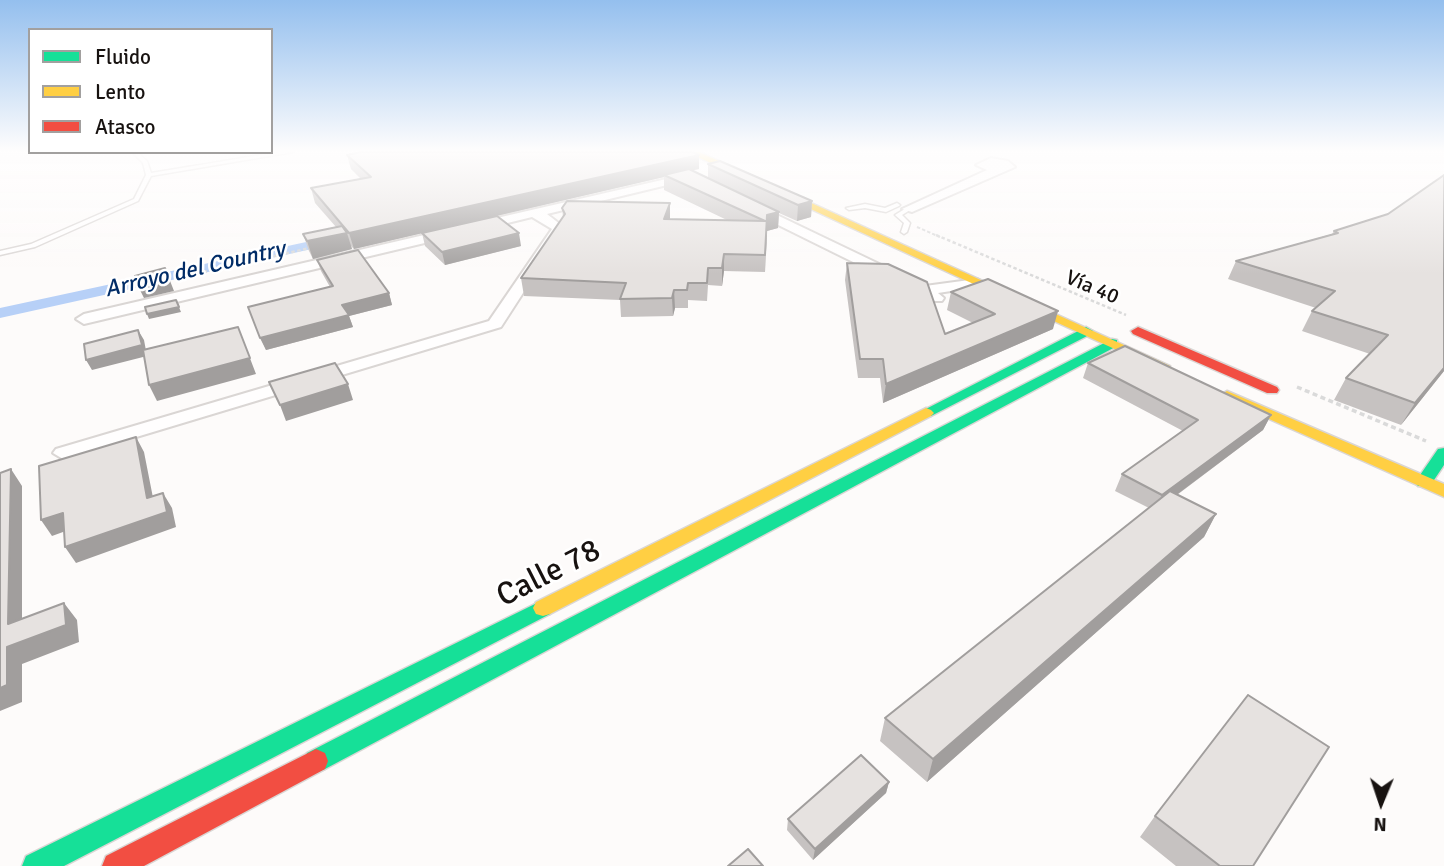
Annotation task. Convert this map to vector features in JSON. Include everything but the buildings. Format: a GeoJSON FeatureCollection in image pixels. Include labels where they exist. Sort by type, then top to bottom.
{"type":"FeatureCollection","features":[{"type":"Feature","properties":{"kind":"main road","name":"Vía 40"},"geometry":{"type":"LineString","coordinates":[[777,192],[970,284],[1175,371]]}},
{"type":"Feature","properties":{"kind":"main road","name":"Vía 40"},"geometry":{"type":"LineString","coordinates":[[813,192],[978,264]]}},
{"type":"Feature","properties":{"kind":"main road"},"geometry":{"type":"LineString","coordinates":[[970,284],[1003,274]]}},
{"type":"Feature","properties":{"kind":"main road","name":"Vía 40"},"geometry":{"type":"LineString","coordinates":[[1125,325],[1287,396]]}},
{"type":"Feature","properties":{"kind":"main road","name":"Calle 78"},"geometry":{"type":"LineString","coordinates":[[36,866],[1086,331]]}},
{"type":"Feature","properties":{"kind":"main road","name":"Calle 78"},"geometry":{"type":"LineString","coordinates":[[116,866],[1112,343]]}},
{"type":"Feature","properties":{"kind":"main road"},"geometry":{"type":"LineString","coordinates":[[1213,388],[1444,492]]}},
{"type":"Feature","properties":{"kind":"main road"},"geometry":{"type":"LineString","coordinates":[[1424,482],[1437,459]]}},
{"type":"Feature","properties":{"kind":"street"},"geometry":{"type":"LineString","coordinates":[[84,320],[533,214],[637,192]]}},
{"type":"Feature","properties":{"kind":"street"},"geometry":{"type":"LineString","coordinates":[[897,210],[935,192]]}},
{"type":"Feature","properties":{"kind":"street"},"geometry":{"type":"LineString","coordinates":[[740,201],[937,298]]}},
{"type":"Feature","properties":{"kind":"street"},"geometry":{"type":"LineString","coordinates":[[63,453],[495,324],[559,228],[541,215],[533,214]]}},
{"type":"Feature","properties":{"kind":"street"},"geometry":{"type":"LineString","coordinates":[[922,291],[970,284]]}},
{"type":"Feature","properties":{"kind":"lane"},"geometry":{"type":"LineString","coordinates":[[0,253],[33,246],[136,200],[140,192]]}},
{"type":"Feature","properties":{"kind":"lane"},"geometry":{"type":"LineString","coordinates":[[849,208],[865,206],[897,210],[907,223],[904,232]]}},
{"type":"Feature","properties":{"kind":"waterway","name":"Arroyo del Country"},"geometry":{"type":"LineString","coordinates":[[0,313],[334,240]]}},
{"type":"Feature","properties":{"kind":"traffic: fast"},"geometry":{"type":"LineString","coordinates":[[926,413],[1086,331]]}},
{"type":"Feature","properties":{"kind":"traffic: fast"},"geometry":{"type":"LineString","coordinates":[[316,761],[1112,343]]}},
{"type":"Feature","properties":{"kind":"traffic: fast"},"geometry":{"type":"LineString","coordinates":[[1424,482],[1444,453]]}},
{"type":"Feature","properties":{"kind":"traffic: fast"},"geometry":{"type":"LineString","coordinates":[[36,866],[543,608]]}},
{"type":"Feature","properties":{"kind":"traffic: slow"},"geometry":{"type":"LineString","coordinates":[[780,192],[1163,366]]}},
{"type":"Feature","properties":{"kind":"traffic: slow"},"geometry":{"type":"LineString","coordinates":[[1227,395],[1444,491]]}},
{"type":"Feature","properties":{"kind":"traffic: slow"},"geometry":{"type":"LineString","coordinates":[[543,608],[926,413]]}},
{"type":"Feature","properties":{"kind":"traffic: jam"},"geometry":{"type":"LineString","coordinates":[[1138,331],[1272,390]]}},
{"type":"Feature","properties":{"kind":"traffic: jam"},"geometry":{"type":"LineString","coordinates":[[116,866],[316,761]]}}]}
